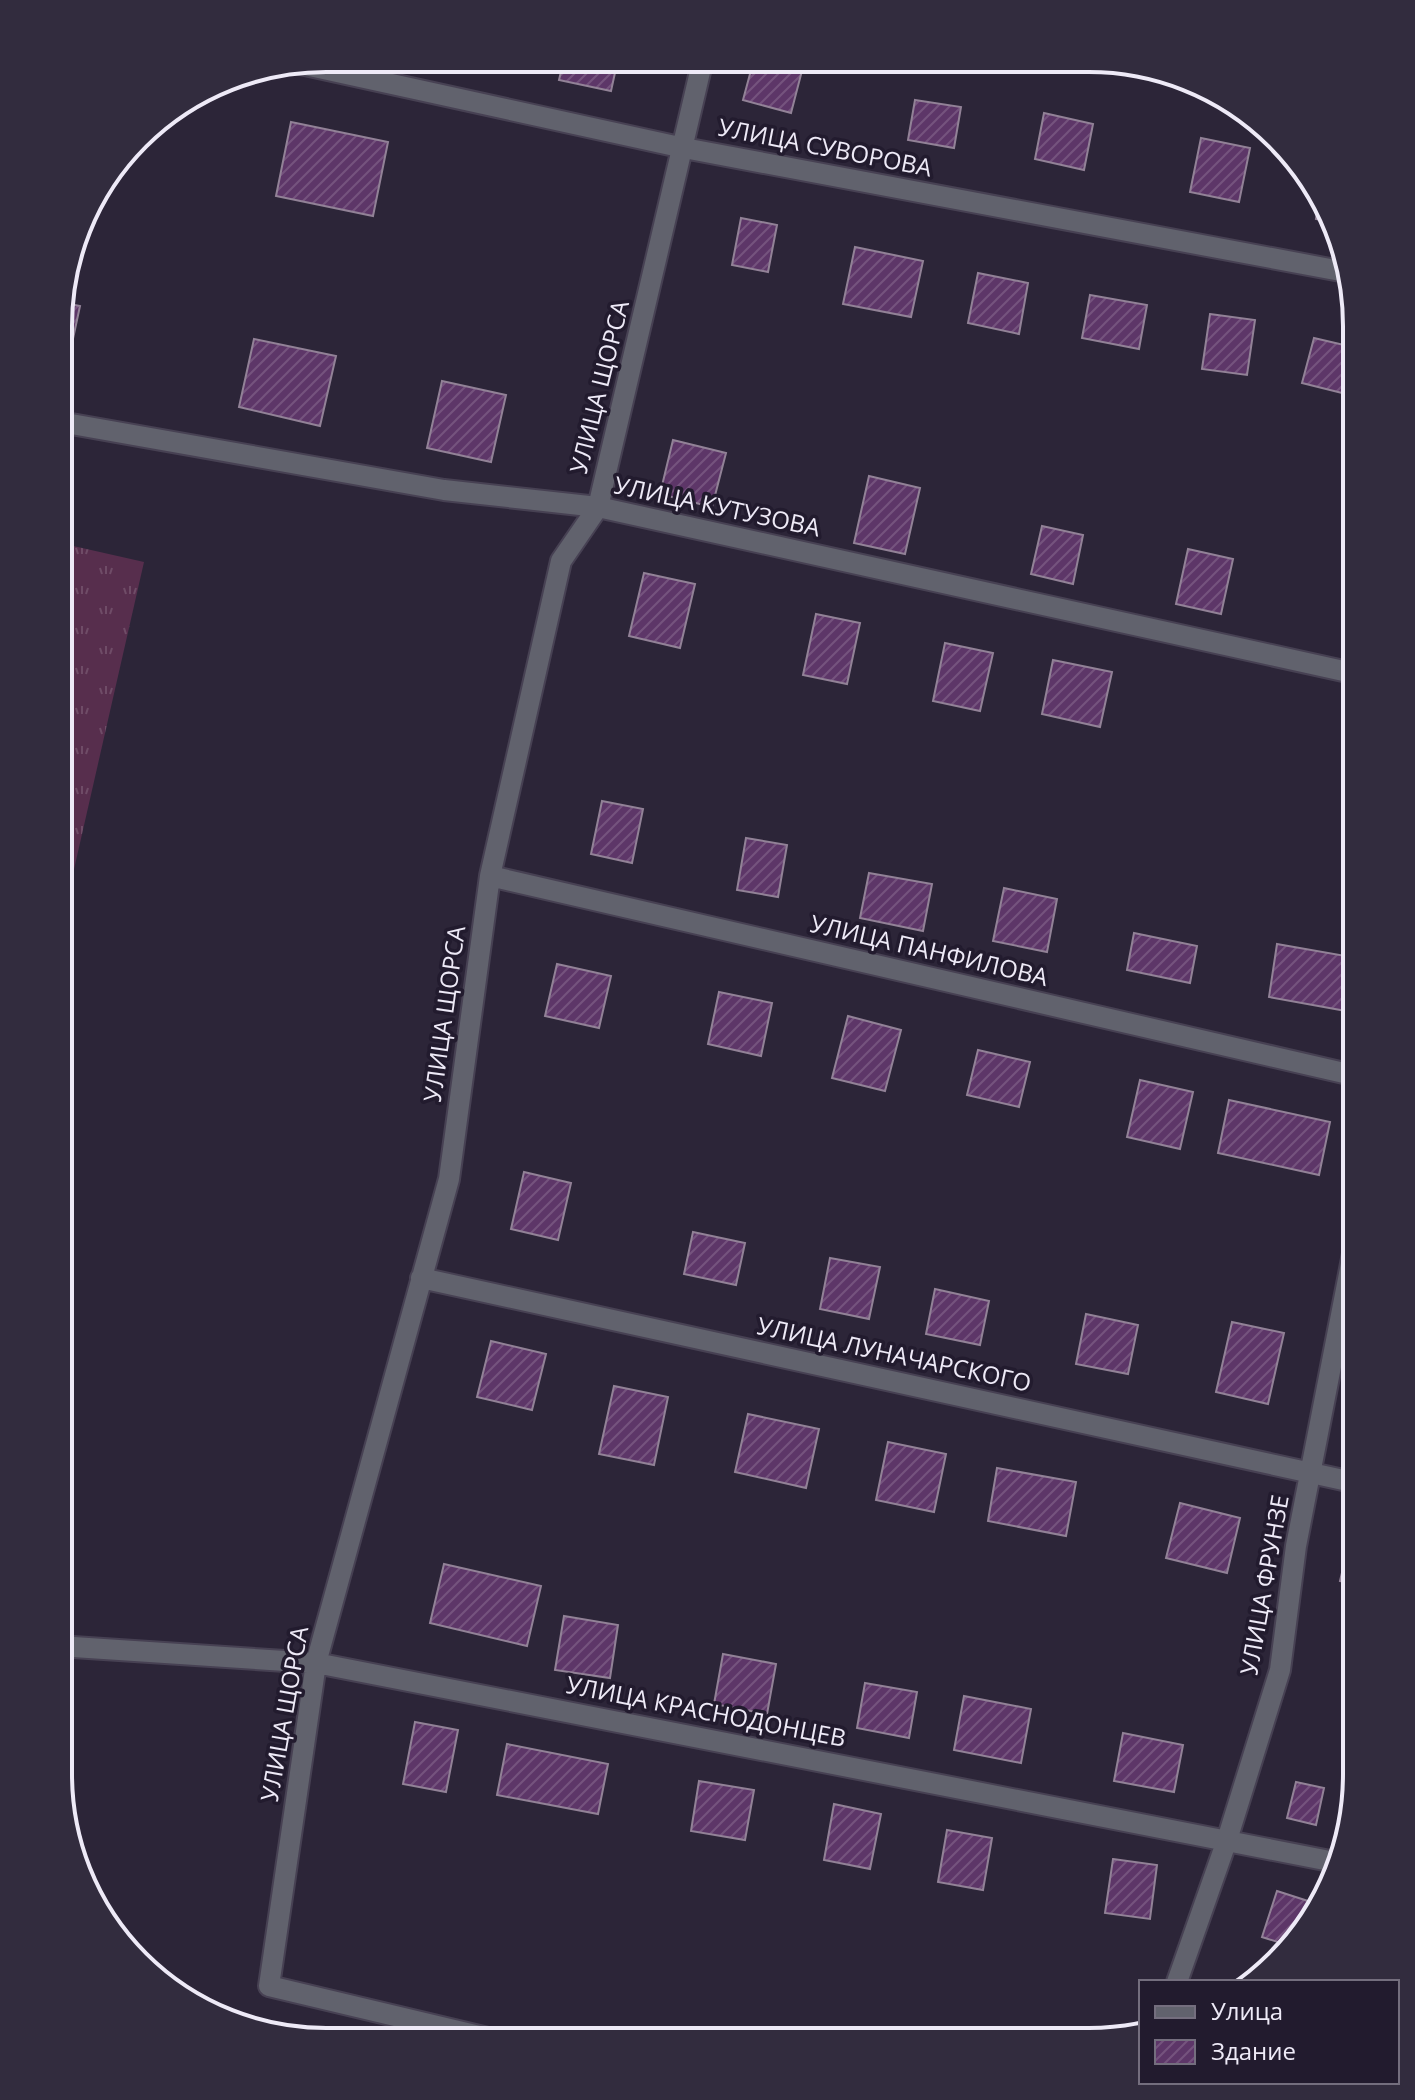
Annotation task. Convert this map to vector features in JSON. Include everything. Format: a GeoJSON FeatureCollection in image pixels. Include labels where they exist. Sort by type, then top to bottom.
{"type":"FeatureCollection","features":[{"type":"Feature","properties":{"kind":"street","name":"УЛИЦА СУВОРОВА"},"geometry":{"type":"LineString","coordinates":[[337,72],[684,148],[1336,270]]}},
{"type":"Feature","properties":{"kind":"street","name":"УЛИЦА ЩОРСА"},"geometry":{"type":"LineString","coordinates":[[446,2028],[269,1986],[316,1663],[449,1179],[490,876],[561,561],[598,507],[700,72]]}},
{"type":"Feature","properties":{"kind":"street","name":"УЛИЦА КУТУЗОВА"},"geometry":{"type":"LineString","coordinates":[[72,424],[444,490],[598,507],[1343,671]]}},
{"type":"Feature","properties":{"kind":"street","name":"УЛИЦА ПАНФИЛОВА"},"geometry":{"type":"LineString","coordinates":[[490,876],[1342,1073]]}},
{"type":"Feature","properties":{"kind":"street","name":"УЛИЦА ЛУНАЧАРСКОГО"},"geometry":{"type":"LineString","coordinates":[[421,1278],[1342,1480]]}},
{"type":"Feature","properties":{"kind":"street","name":"УЛИЦА ФРУНЗЕ"},"geometry":{"type":"LineString","coordinates":[[1178,1980],[1227,1840],[1280,1670],[1296,1546],[1342,1310]]}},
{"type":"Feature","properties":{"kind":"street","name":"УЛИЦА КРАСНОДОНЦЕВ"},"geometry":{"type":"LineString","coordinates":[[72,1647],[316,1663],[1328,1861]]}},
{"type":"Feature","properties":{"kind":"green space"},"geometry":{"type":"Polygon","coordinates":[[[72,546],[144,562],[72,878],[72,546]]]}},
{"type":"Feature","properties":{"kind":"building"},"geometry":{"type":"Polygon","coordinates":[[[561,72],[615,72],[611,91],[559,80],[561,72]]]}},
{"type":"Feature","properties":{"kind":"building"},"geometry":{"type":"Polygon","coordinates":[[[751,72],[802,72],[791,113],[743,100],[751,72]]]}},
{"type":"Feature","properties":{"kind":"building"},"geometry":{"type":"Polygon","coordinates":[[[915,100],[961,107],[954,148],[908,140],[915,100]]]}},
{"type":"Feature","properties":{"kind":"building"},"geometry":{"type":"Polygon","coordinates":[[[1044,113],[1093,124],[1084,170],[1035,159],[1044,113]]]}},
{"type":"Feature","properties":{"kind":"building"},"geometry":{"type":"Polygon","coordinates":[[[291,122],[388,142],[373,216],[276,196],[291,122]]]}},
{"type":"Feature","properties":{"kind":"building"},"geometry":{"type":"Polygon","coordinates":[[[1201,138],[1250,148],[1239,202],[1190,192],[1201,138]]]}},
{"type":"Feature","properties":{"kind":"building"},"geometry":{"type":"Polygon","coordinates":[[[741,218],[777,225],[768,272],[732,265],[741,218]]]}},
{"type":"Feature","properties":{"kind":"building"},"geometry":{"type":"Polygon","coordinates":[[[855,247],[923,261],[911,317],[843,304],[855,247]]]}},
{"type":"Feature","properties":{"kind":"building"},"geometry":{"type":"Polygon","coordinates":[[[978,273],[1028,283],[1019,334],[968,323],[978,273]]]}},
{"type":"Feature","properties":{"kind":"building"},"geometry":{"type":"Polygon","coordinates":[[[1090,295],[1147,305],[1139,349],[1082,338],[1090,295]]]}},
{"type":"Feature","properties":{"kind":"building"},"geometry":{"type":"Polygon","coordinates":[[[73,305],[80,306],[72,343],[73,305]]]}},
{"type":"Feature","properties":{"kind":"building"},"geometry":{"type":"Polygon","coordinates":[[[1210,314],[1255,320],[1247,375],[1202,369],[1210,314]]]}},
{"type":"Feature","properties":{"kind":"building"},"geometry":{"type":"Polygon","coordinates":[[[1314,338],[1343,345],[1343,393],[1302,383],[1314,338]]]}},
{"type":"Feature","properties":{"kind":"building"},"geometry":{"type":"Polygon","coordinates":[[[254,339],[336,356],[320,426],[239,407],[254,339]]]}},
{"type":"Feature","properties":{"kind":"building"},"geometry":{"type":"Polygon","coordinates":[[[442,381],[506,395],[491,462],[427,448],[442,381]]]}},
{"type":"Feature","properties":{"kind":"building"},"geometry":{"type":"Polygon","coordinates":[[[673,440],[726,453],[712,507],[660,494],[673,440]]]}},
{"type":"Feature","properties":{"kind":"building"},"geometry":{"type":"Polygon","coordinates":[[[869,476],[920,488],[905,554],[854,543],[869,476]]]}},
{"type":"Feature","properties":{"kind":"building"},"geometry":{"type":"Polygon","coordinates":[[[1042,526],[1083,535],[1073,584],[1031,574],[1042,526]]]}},
{"type":"Feature","properties":{"kind":"building"},"geometry":{"type":"Polygon","coordinates":[[[1188,549],[1233,559],[1221,614],[1176,604],[1188,549]]]}},
{"type":"Feature","properties":{"kind":"building"},"geometry":{"type":"Polygon","coordinates":[[[644,573],[695,584],[680,648],[629,636],[644,573]]]}},
{"type":"Feature","properties":{"kind":"building"},"geometry":{"type":"Polygon","coordinates":[[[816,614],[860,623],[847,684],[803,675],[816,614]]]}},
{"type":"Feature","properties":{"kind":"building"},"geometry":{"type":"Polygon","coordinates":[[[945,643],[993,653],[980,711],[933,701],[945,643]]]}},
{"type":"Feature","properties":{"kind":"building"},"geometry":{"type":"Polygon","coordinates":[[[1053,660],[1112,672],[1100,727],[1042,714],[1053,660]]]}},
{"type":"Feature","properties":{"kind":"building"},"geometry":{"type":"Polygon","coordinates":[[[602,801],[643,809],[632,863],[591,854],[602,801]]]}},
{"type":"Feature","properties":{"kind":"building"},"geometry":{"type":"Polygon","coordinates":[[[746,838],[787,845],[778,897],[737,890],[746,838]]]}},
{"type":"Feature","properties":{"kind":"building"},"geometry":{"type":"Polygon","coordinates":[[[869,873],[932,884],[923,931],[860,918],[869,873]]]}},
{"type":"Feature","properties":{"kind":"building"},"geometry":{"type":"Polygon","coordinates":[[[1004,888],[1057,899],[1047,952],[993,941],[1004,888]]]}},
{"type":"Feature","properties":{"kind":"building"},"geometry":{"type":"Polygon","coordinates":[[[1134,933],[1197,946],[1190,983],[1127,970],[1134,933]]]}},
{"type":"Feature","properties":{"kind":"building"},"geometry":{"type":"Polygon","coordinates":[[[1277,944],[1343,955],[1343,1010],[1269,997],[1277,944]]]}},
{"type":"Feature","properties":{"kind":"building"},"geometry":{"type":"Polygon","coordinates":[[[557,964],[611,976],[599,1028],[545,1016],[557,964]]]}},
{"type":"Feature","properties":{"kind":"building"},"geometry":{"type":"Polygon","coordinates":[[[719,992],[772,1003],[761,1056],[708,1044],[719,992]]]}},
{"type":"Feature","properties":{"kind":"building"},"geometry":{"type":"Polygon","coordinates":[[[848,1016],[901,1030],[885,1091],[832,1078],[848,1016]]]}},
{"type":"Feature","properties":{"kind":"building"},"geometry":{"type":"Polygon","coordinates":[[[978,1050],[1030,1062],[1019,1107],[967,1095],[978,1050]]]}},
{"type":"Feature","properties":{"kind":"building"},"geometry":{"type":"Polygon","coordinates":[[[1140,1080],[1193,1092],[1180,1149],[1127,1137],[1140,1080]]]}},
{"type":"Feature","properties":{"kind":"building"},"geometry":{"type":"Polygon","coordinates":[[[1229,1100],[1330,1122],[1319,1175],[1218,1153],[1229,1100]]]}},
{"type":"Feature","properties":{"kind":"building"},"geometry":{"type":"Polygon","coordinates":[[[524,1172],[571,1183],[558,1240],[511,1229],[524,1172]]]}},
{"type":"Feature","properties":{"kind":"building"},"geometry":{"type":"Polygon","coordinates":[[[693,1232],[745,1243],[736,1285],[684,1274],[693,1232]]]}},
{"type":"Feature","properties":{"kind":"building"},"geometry":{"type":"Polygon","coordinates":[[[830,1258],[880,1267],[869,1319],[820,1309],[830,1258]]]}},
{"type":"Feature","properties":{"kind":"building"},"geometry":{"type":"Polygon","coordinates":[[[935,1289],[989,1301],[980,1345],[926,1334],[935,1289]]]}},
{"type":"Feature","properties":{"kind":"building"},"geometry":{"type":"Polygon","coordinates":[[[1086,1314],[1138,1325],[1128,1374],[1076,1364],[1086,1314]]]}},
{"type":"Feature","properties":{"kind":"building"},"geometry":{"type":"Polygon","coordinates":[[[1232,1322],[1284,1333],[1268,1404],[1216,1392],[1232,1322]]]}},
{"type":"Feature","properties":{"kind":"building"},"geometry":{"type":"Polygon","coordinates":[[[491,1341],[546,1354],[532,1410],[477,1397],[491,1341]]]}},
{"type":"Feature","properties":{"kind":"building"},"geometry":{"type":"Polygon","coordinates":[[[614,1386],[668,1397],[654,1465],[599,1454],[614,1386]]]}},
{"type":"Feature","properties":{"kind":"building"},"geometry":{"type":"Polygon","coordinates":[[[748,1414],[819,1429],[806,1488],[735,1472],[748,1414]]]}},
{"type":"Feature","properties":{"kind":"building"},"geometry":{"type":"Polygon","coordinates":[[[888,1442],[946,1454],[934,1512],[876,1500],[888,1442]]]}},
{"type":"Feature","properties":{"kind":"building"},"geometry":{"type":"Polygon","coordinates":[[[997,1468],[1076,1482],[1066,1536],[988,1521],[997,1468]]]}},
{"type":"Feature","properties":{"kind":"building"},"geometry":{"type":"Polygon","coordinates":[[[1180,1503],[1240,1518],[1227,1573],[1166,1558],[1180,1503]]]}},
{"type":"Feature","properties":{"kind":"building"},"geometry":{"type":"Polygon","coordinates":[[[444,1564],[541,1586],[527,1646],[430,1623],[444,1564]]]}},
{"type":"Feature","properties":{"kind":"building"},"geometry":{"type":"Polygon","coordinates":[[[564,1616],[618,1625],[610,1678],[555,1670],[564,1616]]]}},
{"type":"Feature","properties":{"kind":"building"},"geometry":{"type":"Polygon","coordinates":[[[723,1654],[776,1664],[767,1714],[714,1704],[723,1654]]]}},
{"type":"Feature","properties":{"kind":"building"},"geometry":{"type":"Polygon","coordinates":[[[865,1683],[917,1692],[909,1738],[857,1728],[865,1683]]]}},
{"type":"Feature","properties":{"kind":"building"},"geometry":{"type":"Polygon","coordinates":[[[964,1696],[1031,1709],[1021,1763],[954,1750],[964,1696]]]}},
{"type":"Feature","properties":{"kind":"building"},"geometry":{"type":"Polygon","coordinates":[[[415,1722],[458,1730],[446,1792],[403,1784],[415,1722]]]}},
{"type":"Feature","properties":{"kind":"building"},"geometry":{"type":"Polygon","coordinates":[[[1123,1733],[1183,1745],[1174,1792],[1114,1781],[1123,1733]]]}},
{"type":"Feature","properties":{"kind":"building"},"geometry":{"type":"Polygon","coordinates":[[[507,1744],[608,1764],[598,1814],[497,1795],[507,1744]]]}},
{"type":"Feature","properties":{"kind":"building"},"geometry":{"type":"Polygon","coordinates":[[[699,1781],[754,1790],[745,1840],[691,1831],[699,1781]]]}},
{"type":"Feature","properties":{"kind":"building"},"geometry":{"type":"Polygon","coordinates":[[[1296,1782],[1324,1788],[1316,1825],[1287,1818],[1296,1782]]]}},
{"type":"Feature","properties":{"kind":"building"},"geometry":{"type":"Polygon","coordinates":[[[834,1804],[881,1814],[870,1869],[824,1860],[834,1804]]]}},
{"type":"Feature","properties":{"kind":"building"},"geometry":{"type":"Polygon","coordinates":[[[947,1830],[992,1838],[983,1890],[938,1882],[947,1830]]]}},
{"type":"Feature","properties":{"kind":"building"},"geometry":{"type":"Polygon","coordinates":[[[1113,1859],[1157,1865],[1150,1919],[1105,1913],[1113,1859]]]}},
{"type":"Feature","properties":{"kind":"building"},"geometry":{"type":"Polygon","coordinates":[[[1277,1891],[1309,1901],[1279,1942],[1262,1937],[1277,1891]]]}}]}
